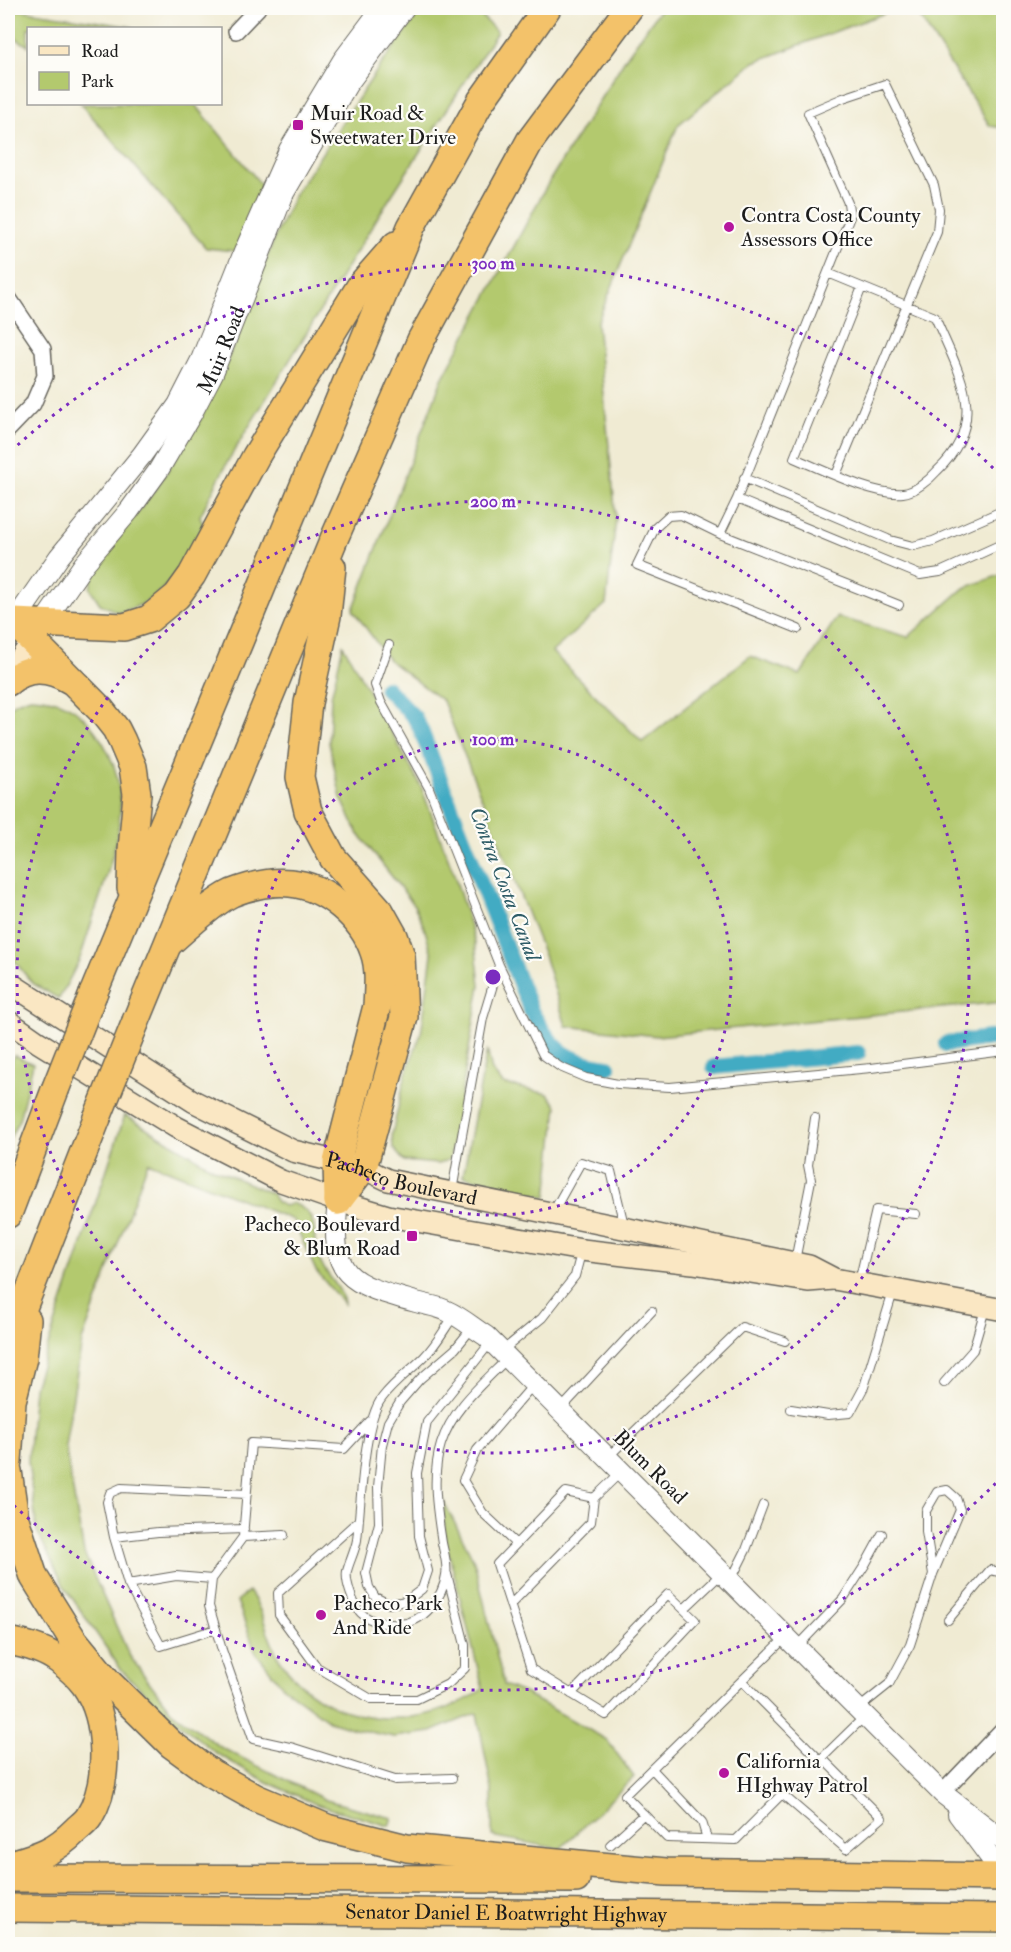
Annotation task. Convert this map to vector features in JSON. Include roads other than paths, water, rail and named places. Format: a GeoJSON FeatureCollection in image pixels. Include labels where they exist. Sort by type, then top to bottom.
{"type":"FeatureCollection","features":[{"type":"Feature","properties":{"kind":"highway"},"geometry":{"type":"LineString","coordinates":[[8,1214],[93,993],[411,228],[481,101],[547,8]]}},
{"type":"Feature","properties":{"kind":"highway"},"geometry":{"type":"LineString","coordinates":[[8,1346],[136,1021],[334,539],[421,340],[530,141],[628,8]]}},
{"type":"Feature","properties":{"kind":"highway"},"geometry":{"type":"LineString","coordinates":[[25,629],[124,627],[149,619],[177,596],[192,575],[256,456],[361,285],[411,228]]}},
{"type":"Feature","properties":{"kind":"highway"},"geometry":{"type":"LineString","coordinates":[[334,539],[327,616],[308,703],[300,777],[308,811],[328,848],[358,888],[380,911],[394,936],[400,956],[404,1017],[363,1168],[338,1201]]}},
{"type":"Feature","properties":{"kind":"highway"},"geometry":{"type":"LineString","coordinates":[[25,629],[116,729],[133,767],[137,794],[132,850],[131,903]]}},
{"type":"Feature","properties":{"kind":"highway"},"geometry":{"type":"LineString","coordinates":[[8,682],[18,674],[39,670],[55,671],[74,682]]}},
{"type":"Feature","properties":{"kind":"highway"},"geometry":{"type":"LineString","coordinates":[[168,944],[230,894],[260,884],[291,883],[308,888],[338,902],[360,924],[375,952],[378,981],[377,1006],[337,1162],[338,1201]]}},
{"type":"Feature","properties":{"kind":"highway"},"geometry":{"type":"LineString","coordinates":[[8,1177],[36,1138]]}},
{"type":"Feature","properties":{"kind":"highway"},"geometry":{"type":"LineString","coordinates":[[8,1461],[12,1401],[23,1358],[31,1287]]}},
{"type":"Feature","properties":{"kind":"highway"},"geometry":{"type":"LineString","coordinates":[[8,1471],[15,1519],[34,1577],[72,1638],[109,1683],[171,1744],[212,1773],[256,1798],[327,1828],[407,1848],[666,1872],[1004,1877]]}},
{"type":"Feature","properties":{"kind":"highway"},"geometry":{"type":"LineString","coordinates":[[8,1641],[29,1645],[58,1659],[85,1686],[100,1719],[105,1754],[100,1793],[88,1819],[61,1845],[40,1855],[8,1864]]}},
{"type":"Feature","properties":{"kind":"highway"},"geometry":{"type":"LineString","coordinates":[[8,1878],[638,1880],[666,1872]]}},
{"type":"Feature","properties":{"kind":"highway","name":"Senator Daniel E Boatwright Highway"},"geometry":{"type":"LineString","coordinates":[[8,1908],[1004,1918]]}},
{"type":"Feature","properties":{"kind":"main road","name":"Muir Road"},"geometry":{"type":"LineString","coordinates":[[8,677],[25,629]]}},
{"type":"Feature","properties":{"kind":"main road","name":"Pacheco Boulevard"},"geometry":{"type":"LineString","coordinates":[[8,982],[193,1101],[293,1151],[363,1168],[387,1180],[809,1266],[834,1278],[859,1284],[995,1309]]}},
{"type":"Feature","properties":{"kind":"main road","name":"Pacheco Boulevard"},"geometry":{"type":"LineString","coordinates":[[8,1020],[39,1042],[176,1127],[281,1181],[338,1201],[388,1216],[582,1250],[693,1263],[808,1281],[834,1278]]}},
{"type":"Feature","properties":{"kind":"street"},"geometry":{"type":"LineString","coordinates":[[236,32],[258,8]]}},
{"type":"Feature","properties":{"kind":"street","name":"Muir Road"},"geometry":{"type":"LineString","coordinates":[[25,629],[129,511],[158,471],[213,373],[284,193],[347,85],[404,8]]}},
{"type":"Feature","properties":{"kind":"street"},"geometry":{"type":"LineString","coordinates":[[347,85],[360,59],[378,32],[379,9]]}},
{"type":"Feature","properties":{"kind":"street","name":"Muir Road"},"geometry":{"type":"LineString","coordinates":[[25,629],[59,557],[142,455],[178,405],[201,360],[244,252],[289,150],[343,60],[379,9]]}},
{"type":"Feature","properties":{"kind":"street"},"geometry":{"type":"LineString","coordinates":[[8,297],[43,349],[45,376],[33,404],[8,430]]}},
{"type":"Feature","properties":{"kind":"street","name":"Blum Road"},"geometry":{"type":"LineString","coordinates":[[338,1201],[335,1229],[338,1255],[347,1275],[372,1290],[447,1310],[500,1350],[942,1793],[1004,1841]]}},
{"type":"Feature","properties":{"kind":"street"},"geometry":{"type":"LineString","coordinates":[[942,1793],[1004,1728]]}},
{"type":"Feature","properties":{"kind":"street","name":"Blum Road"},"geometry":{"type":"LineString","coordinates":[[942,1793],[990,1857],[1004,1871]]}},
{"type":"Feature","properties":{"kind":"lane"},"geometry":{"type":"LineString","coordinates":[[720,534],[737,499],[850,217],[848,203],[808,113],[885,84],[934,185],[939,209],[937,232],[836,475]]}},
{"type":"Feature","properties":{"kind":"lane"},"geometry":{"type":"LineString","coordinates":[[828,273],[935,317],[966,390],[966,428],[951,458],[927,481],[904,493],[874,490],[794,458],[862,287]]}},
{"type":"Feature","properties":{"kind":"lane"},"geometry":{"type":"LineString","coordinates":[[744,478],[890,540],[913,546],[933,541],[1004,510]]}},
{"type":"Feature","properties":{"kind":"lane"},"geometry":{"type":"LineString","coordinates":[[737,499],[920,575],[940,572],[1004,543]]}},
{"type":"Feature","properties":{"kind":"lane"},"geometry":{"type":"LineString","coordinates":[[798,629],[637,565],[655,528],[668,516],[681,515],[720,534],[899,605]]}},
{"type":"Feature","properties":{"kind":"lane"},"geometry":{"type":"LineString","coordinates":[[389,645],[375,685],[381,702],[429,788],[499,965],[543,1055],[560,1067],[586,1078],[618,1084],[670,1087],[871,1068],[1004,1051]]}},
{"type":"Feature","properties":{"kind":"lane"},"geometry":{"type":"LineString","coordinates":[[452,1193],[483,1018],[499,965]]}},
{"type":"Feature","properties":{"kind":"lane"},"geometry":{"type":"LineString","coordinates":[[794,1263],[811,1180],[808,1165],[815,1118]]}},
{"type":"Feature","properties":{"kind":"lane"},"geometry":{"type":"LineString","coordinates":[[552,1214],[581,1162],[611,1171],[624,1227]]}},
{"type":"Feature","properties":{"kind":"lane"},"geometry":{"type":"LineString","coordinates":[[859,1284],[876,1210],[916,1214]]}},
{"type":"Feature","properties":{"kind":"lane"},"geometry":{"type":"LineString","coordinates":[[472,1327],[455,1349],[420,1379],[400,1402],[388,1422],[382,1445],[378,1487],[379,1523],[366,1573],[369,1587],[375,1597],[389,1604],[406,1601],[422,1589],[428,1571],[419,1536],[417,1473],[427,1422],[500,1350],[542,1318],[575,1276],[582,1250]]}},
{"type":"Feature","properties":{"kind":"lane"},"geometry":{"type":"LineString","coordinates":[[791,1409],[828,1415],[850,1413],[864,1387],[893,1291]]}},
{"type":"Feature","properties":{"kind":"lane"},"geometry":{"type":"LineString","coordinates":[[944,1383],[973,1350],[995,1309]]}},
{"type":"Feature","properties":{"kind":"lane"},"geometry":{"type":"LineString","coordinates":[[560,1410],[652,1311]]}},
{"type":"Feature","properties":{"kind":"lane"},"geometry":{"type":"LineString","coordinates":[[452,1778],[395,1780],[294,1748],[253,1738],[209,1606],[212,1579],[244,1533],[251,1443],[344,1449],[370,1421],[381,1399],[404,1374],[424,1358],[454,1316]]}},
{"type":"Feature","properties":{"kind":"lane"},"geometry":{"type":"LineString","coordinates":[[607,1458],[742,1327],[785,1341]]}},
{"type":"Feature","properties":{"kind":"lane"},"geometry":{"type":"LineString","coordinates":[[359,1520],[278,1593],[279,1615],[317,1667],[371,1699],[417,1699],[448,1684],[465,1668],[465,1645],[447,1573],[436,1502],[436,1474],[440,1447],[448,1424],[468,1399],[500,1350]]}},
{"type":"Feature","properties":{"kind":"lane"},"geometry":{"type":"LineString","coordinates":[[516,1544],[483,1513],[463,1480],[477,1450],[534,1385]]}},
{"type":"Feature","properties":{"kind":"lane"},"geometry":{"type":"LineString","coordinates":[[370,1421],[356,1547],[347,1572],[350,1592],[361,1613],[383,1623],[402,1624],[417,1618],[430,1608],[442,1593],[447,1573]]}},
{"type":"Feature","properties":{"kind":"lane"},"geometry":{"type":"LineString","coordinates":[[510,1605],[591,1522],[594,1497],[621,1472]]}},
{"type":"Feature","properties":{"kind":"lane"},"geometry":{"type":"LineString","coordinates":[[216,1629],[161,1646],[128,1584],[106,1502],[110,1493],[121,1488],[247,1494]]}},
{"type":"Feature","properties":{"kind":"lane"},"geometry":{"type":"LineString","coordinates":[[822,1758],[889,1684],[910,1645],[933,1574],[960,1510],[956,1498],[947,1490],[937,1492],[926,1511],[926,1532],[933,1574]]}},
{"type":"Feature","properties":{"kind":"lane"},"geometry":{"type":"LineString","coordinates":[[571,1694],[668,1594],[695,1620],[606,1715],[571,1694],[531,1669],[497,1564],[566,1492],[594,1497]]}},
{"type":"Feature","properties":{"kind":"lane"},"geometry":{"type":"LineString","coordinates":[[684,1609],[726,1577],[746,1550],[763,1504]]}},
{"type":"Feature","properties":{"kind":"lane"},"geometry":{"type":"LineString","coordinates":[[114,1537],[158,1532],[284,1535]]}},
{"type":"Feature","properties":{"kind":"lane"},"geometry":{"type":"LineString","coordinates":[[742,1681],[820,1760],[822,1758],[882,1818],[846,1848],[782,1794],[736,1840],[667,1838],[626,1795],[742,1681],[843,1599],[882,1534]]}},
{"type":"Feature","properties":{"kind":"lane"},"geometry":{"type":"LineString","coordinates":[[948,1620],[990,1570],[1004,1573]]}},
{"type":"Feature","properties":{"kind":"lane"},"geometry":{"type":"LineString","coordinates":[[128,1584],[176,1576],[212,1579]]}},
{"type":"Feature","properties":{"kind":"lane"},"geometry":{"type":"LineString","coordinates":[[652,1769],[702,1821],[707,1839]]}},
{"type":"Feature","properties":{"kind":"lane"},"geometry":{"type":"LineString","coordinates":[[610,1845],[644,1814]]}},
{"type":"Feature","properties":{"kind":"waterway","name":"Contra Costa Canal"},"geometry":{"type":"LineString","coordinates":[[386,688],[414,717],[420,728],[531,1011],[546,1035],[561,1051],[580,1061],[608,1067]]}},
{"type":"Feature","properties":{"kind":"waterway","name":"Contra Costa Canal"},"geometry":{"type":"LineString","coordinates":[[946,1044],[1004,1036]]}},
{"type":"Feature","properties":{"kind":"waterway","name":"Contra Costa Canal"},"geometry":{"type":"LineString","coordinates":[[714,1067],[858,1053]]}},
{"type":"Feature","properties":{"kind":"place","name":"Muir Road & Sweetwater Drive"},"geometry":{"type":"Point","coordinates":[298,125]}},
{"type":"Feature","properties":{"kind":"place","name":"Contra Costa County Assessors Office"},"geometry":{"type":"Point","coordinates":[729,227]}},
{"type":"Feature","properties":{"kind":"place","name":"Pacheco Boulevard & Blum Road"},"geometry":{"type":"Point","coordinates":[412,1236]}},
{"type":"Feature","properties":{"kind":"place","name":"Pacheco Park And Ride"},"geometry":{"type":"Point","coordinates":[321,1615]}},
{"type":"Feature","properties":{"kind":"place","name":"California HIghway Patrol"},"geometry":{"type":"Point","coordinates":[724,1773]}}]}
